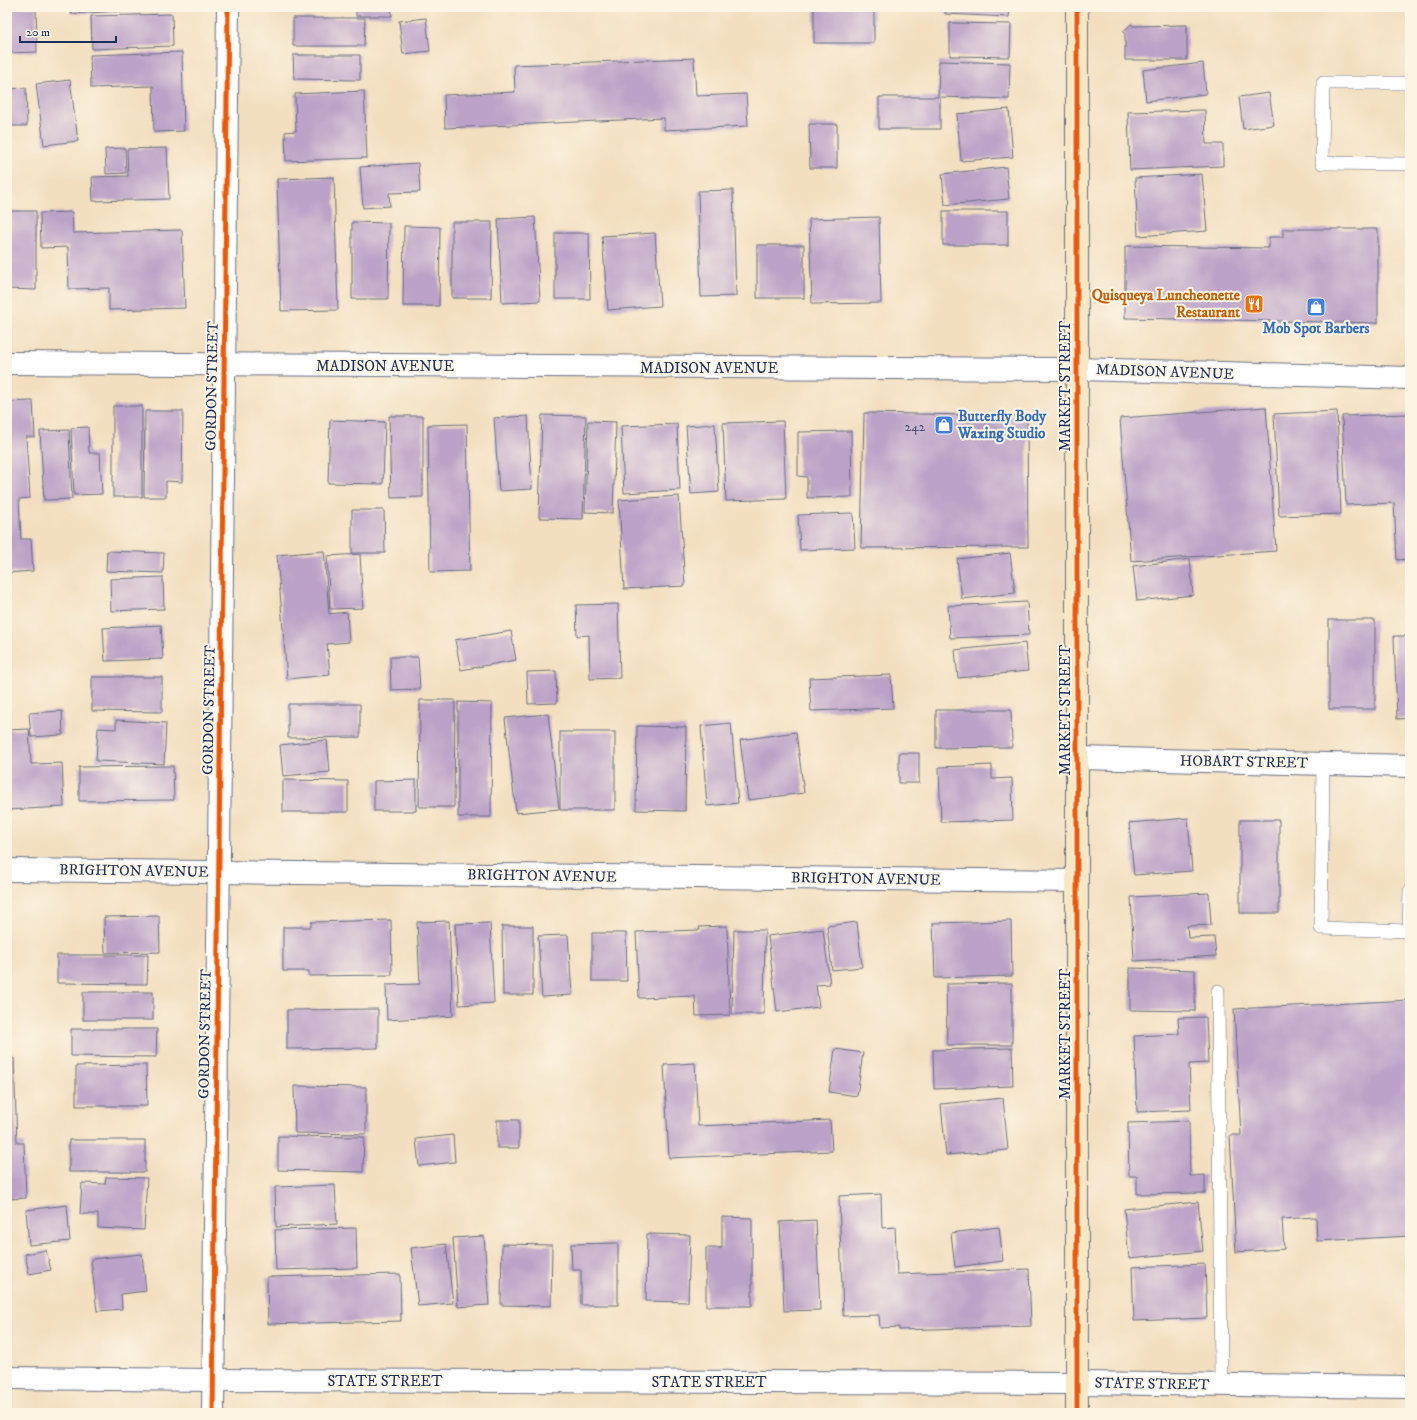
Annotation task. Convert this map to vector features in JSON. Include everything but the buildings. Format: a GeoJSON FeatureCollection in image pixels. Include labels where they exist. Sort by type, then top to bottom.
{"type":"FeatureCollection","features":[{"type":"Feature","properties":{"kind":"street","name":"GORDON STREET"},"geometry":{"type":"LineString","coordinates":[[213,1413],[228,7]]}},
{"type":"Feature","properties":{"kind":"street","name":"MARKET STREET"},"geometry":{"type":"LineString","coordinates":[[1077,1413],[1078,7]]}},
{"type":"Feature","properties":{"kind":"street","name":"MADISON AVENUE"},"geometry":{"type":"LineString","coordinates":[[7,363],[1077,369],[1410,378]]}},
{"type":"Feature","properties":{"kind":"street","name":"HOBART STREET"},"geometry":{"type":"LineString","coordinates":[[1077,758],[1410,766]]}},
{"type":"Feature","properties":{"kind":"street","name":"BRIGHTON AVENUE"},"geometry":{"type":"LineString","coordinates":[[7,870],[1077,881]]}},
{"type":"Feature","properties":{"kind":"street","name":"STATE STREET"},"geometry":{"type":"LineString","coordinates":[[7,1378],[1077,1383],[1410,1387]]}},
{"type":"Feature","properties":{"kind":"lane"},"geometry":{"type":"LineString","coordinates":[[1410,83],[1323,83],[1322,163],[1410,164]]}},
{"type":"Feature","properties":{"kind":"lane"},"geometry":{"type":"LineString","coordinates":[[1323,764],[1321,928],[1409,931],[1410,891]]}},
{"type":"Feature","properties":{"kind":"lane"},"geometry":{"type":"LineString","coordinates":[[1218,991],[1221,1385]]}},
{"type":"Feature","properties":{"kind":"cycle path"},"geometry":{"type":"LineString","coordinates":[[213,1413],[228,7]]}},
{"type":"Feature","properties":{"kind":"cycle path"},"geometry":{"type":"LineString","coordinates":[[1077,7],[1077,1413]]}},
{"type":"Feature","properties":{"kind":"place","name":"Quisqueya Luncheonette Restaurant"},"geometry":{"type":"Point","coordinates":[1254,304]}},
{"type":"Feature","properties":{"kind":"place","name":"Mob Spot Barbers"},"geometry":{"type":"Point","coordinates":[1316,307]}},
{"type":"Feature","properties":{"kind":"place","name":"Butterfly Body Waxing Studio"},"geometry":{"type":"Point","coordinates":[944,425]}}]}
